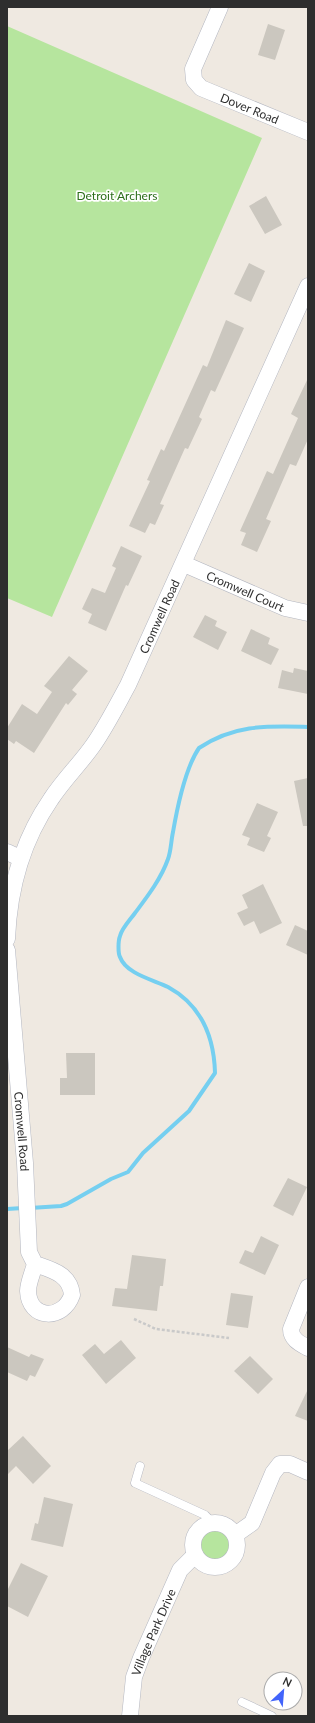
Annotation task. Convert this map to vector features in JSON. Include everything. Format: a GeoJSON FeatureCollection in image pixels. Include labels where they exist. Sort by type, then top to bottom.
{"type":"FeatureCollection","features":[{"type":"Feature","properties":{"kind":"street","name":"Dover Road"},"geometry":{"type":"LineString","coordinates":[[220,7],[193,69],[194,80],[201,88],[308,132]]}},
{"type":"Feature","properties":{"kind":"street","name":"Cromwell Road"},"geometry":{"type":"LineString","coordinates":[[7,939],[14,855],[33,829],[50,800],[94,745],[107,725],[128,686],[308,286]]}},
{"type":"Feature","properties":{"kind":"street","name":"Cromwell Court"},"geometry":{"type":"LineString","coordinates":[[184,564],[285,608],[308,613]]}},
{"type":"Feature","properties":{"kind":"street","name":"Cromwell Road"},"geometry":{"type":"LineString","coordinates":[[7,950],[10,1043],[25,1163],[29,1252],[36,1264]]}},
{"type":"Feature","properties":{"kind":"street"},"geometry":{"type":"LineString","coordinates":[[308,1287],[291,1329],[291,1334],[295,1340],[308,1348]]}},
{"type":"Feature","properties":{"kind":"street"},"geometry":{"type":"LineString","coordinates":[[235,1535],[252,1523],[273,1473],[280,1464],[290,1464],[308,1472]]}},
{"type":"Feature","properties":{"kind":"street"},"geometry":{"type":"LineString","coordinates":[[213,1523],[222,1524],[230,1528],[235,1535],[237,1544],[236,1552],[232,1560],[225,1565],[217,1567],[208,1566],[200,1562],[195,1555],[193,1546],[194,1538],[198,1530],[205,1525],[213,1523]]}},
{"type":"Feature","properties":{"kind":"street","name":"Village Park Drive"},"geometry":{"type":"LineString","coordinates":[[130,1716],[134,1677],[141,1658],[180,1570],[195,1555]]}},
{"type":"Feature","properties":{"kind":"lane"},"geometry":{"type":"LineString","coordinates":[[140,1466],[135,1483],[205,1515],[213,1523]]}},
{"type":"Feature","properties":{"kind":"lane"},"geometry":{"type":"LineString","coordinates":[[242,1702],[272,1716]]}},
{"type":"Feature","properties":{"kind":"path"},"geometry":{"type":"LineString","coordinates":[[134,1319],[156,1329],[229,1338]]}},
{"type":"Feature","properties":{"kind":"green space","name":"Detroit Archers"},"geometry":{"type":"Polygon","coordinates":[[[7,26],[262,138],[52,617],[7,598],[7,26]]]}},
{"type":"Feature","properties":{"kind":"green space"},"geometry":{"type":"Polygon","coordinates":[[[218,1529],[224,1531],[229,1536],[231,1545],[229,1554],[224,1559],[212,1561],[206,1559],[201,1554],[199,1542],[201,1536],[206,1531],[218,1529]]]}},
{"type":"Feature","properties":{"kind":"building"},"geometry":{"type":"Polygon","coordinates":[[[268,24],[285,30],[275,60],[258,55],[268,24]]]}},
{"type":"Feature","properties":{"kind":"building"},"geometry":{"type":"Polygon","coordinates":[[[266,196],[282,225],[265,234],[249,206],[266,196]]]}},
{"type":"Feature","properties":{"kind":"building"},"geometry":{"type":"Polygon","coordinates":[[[249,263],[265,271],[251,302],[234,294],[249,263]]]}},
{"type":"Feature","properties":{"kind":"building"},"geometry":{"type":"Polygon","coordinates":[[[226,320],[244,328],[215,392],[211,390],[199,417],[202,419],[188,449],[185,448],[160,504],[164,505],[155,525],[150,523],[145,533],[129,526],[150,481],[147,480],[161,449],[164,451],[203,365],[207,367],[226,320]]]}},
{"type":"Feature","properties":{"kind":"building"},"geometry":{"type":"Polygon","coordinates":[[[308,378],[308,439],[296,466],[290,464],[266,519],[271,521],[257,552],[241,545],[246,533],[240,531],[267,471],[273,474],[298,418],[291,414],[308,378]]]}},
{"type":"Feature","properties":{"kind":"building"},"geometry":{"type":"Polygon","coordinates":[[[121,546],[142,556],[128,586],[126,585],[106,631],[88,623],[92,614],[82,609],[92,588],[105,593],[116,568],[112,566],[121,546]]]}},
{"type":"Feature","properties":{"kind":"building"},"geometry":{"type":"Polygon","coordinates":[[[205,615],[217,621],[215,626],[227,632],[218,650],[193,637],[205,615]]]}},
{"type":"Feature","properties":{"kind":"building"},"geometry":{"type":"Polygon","coordinates":[[[251,629],[270,638],[268,644],[279,649],[271,665],[241,651],[251,629]]]}},
{"type":"Feature","properties":{"kind":"building"},"geometry":{"type":"Polygon","coordinates":[[[69,656],[88,671],[72,690],[77,694],[68,705],[66,703],[34,753],[16,741],[14,744],[7,739],[7,728],[22,704],[37,714],[52,692],[44,686],[69,656]]]}},
{"type":"Feature","properties":{"kind":"building"},"geometry":{"type":"Polygon","coordinates":[[[294,668],[308,671],[308,694],[278,688],[282,670],[293,673],[294,668]]]}},
{"type":"Feature","properties":{"kind":"building"},"geometry":{"type":"Polygon","coordinates":[[[308,778],[308,826],[303,826],[294,781],[308,778]]]}},
{"type":"Feature","properties":{"kind":"building"},"geometry":{"type":"Polygon","coordinates":[[[257,803],[278,812],[267,836],[271,838],[264,852],[247,845],[250,838],[242,835],[257,803]]]}},
{"type":"Feature","properties":{"kind":"building"},"geometry":{"type":"Polygon","coordinates":[[[263,884],[282,923],[260,934],[254,921],[244,926],[237,913],[248,908],[242,895],[263,884]]]}},
{"type":"Feature","properties":{"kind":"building"},"geometry":{"type":"Polygon","coordinates":[[[295,925],[308,931],[308,955],[286,945],[295,925]]]}},
{"type":"Feature","properties":{"kind":"building"},"geometry":{"type":"Polygon","coordinates":[[[66,1053],[95,1053],[95,1095],[60,1095],[60,1078],[67,1078],[66,1053]]]}},
{"type":"Feature","properties":{"kind":"building"},"geometry":{"type":"Polygon","coordinates":[[[288,1178],[307,1187],[293,1216],[273,1206],[288,1178]]]}},
{"type":"Feature","properties":{"kind":"building"},"geometry":{"type":"Polygon","coordinates":[[[261,1236],[279,1245],[265,1275],[239,1263],[245,1250],[253,1253],[261,1236]]]}},
{"type":"Feature","properties":{"kind":"building"},"geometry":{"type":"Polygon","coordinates":[[[132,1255],[166,1259],[163,1286],[160,1286],[157,1311],[112,1306],[115,1288],[127,1289],[132,1255]]]}},
{"type":"Feature","properties":{"kind":"building"},"geometry":{"type":"Polygon","coordinates":[[[231,1293],[253,1296],[248,1328],[226,1325],[231,1293]]]}},
{"type":"Feature","properties":{"kind":"building"},"geometry":{"type":"Polygon","coordinates":[[[121,1340],[136,1358],[106,1384],[82,1355],[95,1344],[104,1354],[121,1340]]]}},
{"type":"Feature","properties":{"kind":"building"},"geometry":{"type":"Polygon","coordinates":[[[7,1347],[29,1357],[31,1354],[44,1359],[35,1377],[30,1375],[27,1381],[7,1372],[7,1347]]]}},
{"type":"Feature","properties":{"kind":"building"},"geometry":{"type":"Polygon","coordinates":[[[250,1356],[273,1379],[258,1394],[234,1371],[250,1356]]]}},
{"type":"Feature","properties":{"kind":"building"},"geometry":{"type":"Polygon","coordinates":[[[308,1389],[308,1421],[295,1416],[308,1389]]]}},
{"type":"Feature","properties":{"kind":"building"},"geometry":{"type":"Polygon","coordinates":[[[23,1436],[51,1466],[33,1484],[16,1466],[7,1475],[7,1451],[23,1436]]]}},
{"type":"Feature","properties":{"kind":"building"},"geometry":{"type":"Polygon","coordinates":[[[44,1497],[73,1504],[63,1547],[31,1540],[35,1523],[38,1524],[44,1497]]]}},
{"type":"Feature","properties":{"kind":"building"},"geometry":{"type":"Polygon","coordinates":[[[21,1563],[48,1576],[28,1617],[7,1606],[7,1591],[21,1563]]]}},
{"type":"Feature","properties":{"kind":"waterway"},"geometry":{"type":"LineString","coordinates":[[30,1208],[61,1206],[67,1204],[111,1179],[128,1172],[143,1153],[189,1111],[215,1073],[212,1046],[204,1023],[197,1012],[179,994],[168,987],[141,976],[128,968],[123,963],[119,955],[119,938],[124,927],[162,874],[170,853],[175,823],[186,777],[194,756],[199,748],[225,734],[252,728],[279,726],[308,727]]}},
{"type":"Feature","properties":{"kind":"waterway"},"geometry":{"type":"LineString","coordinates":[[7,1209],[23,1208]]}}]}
